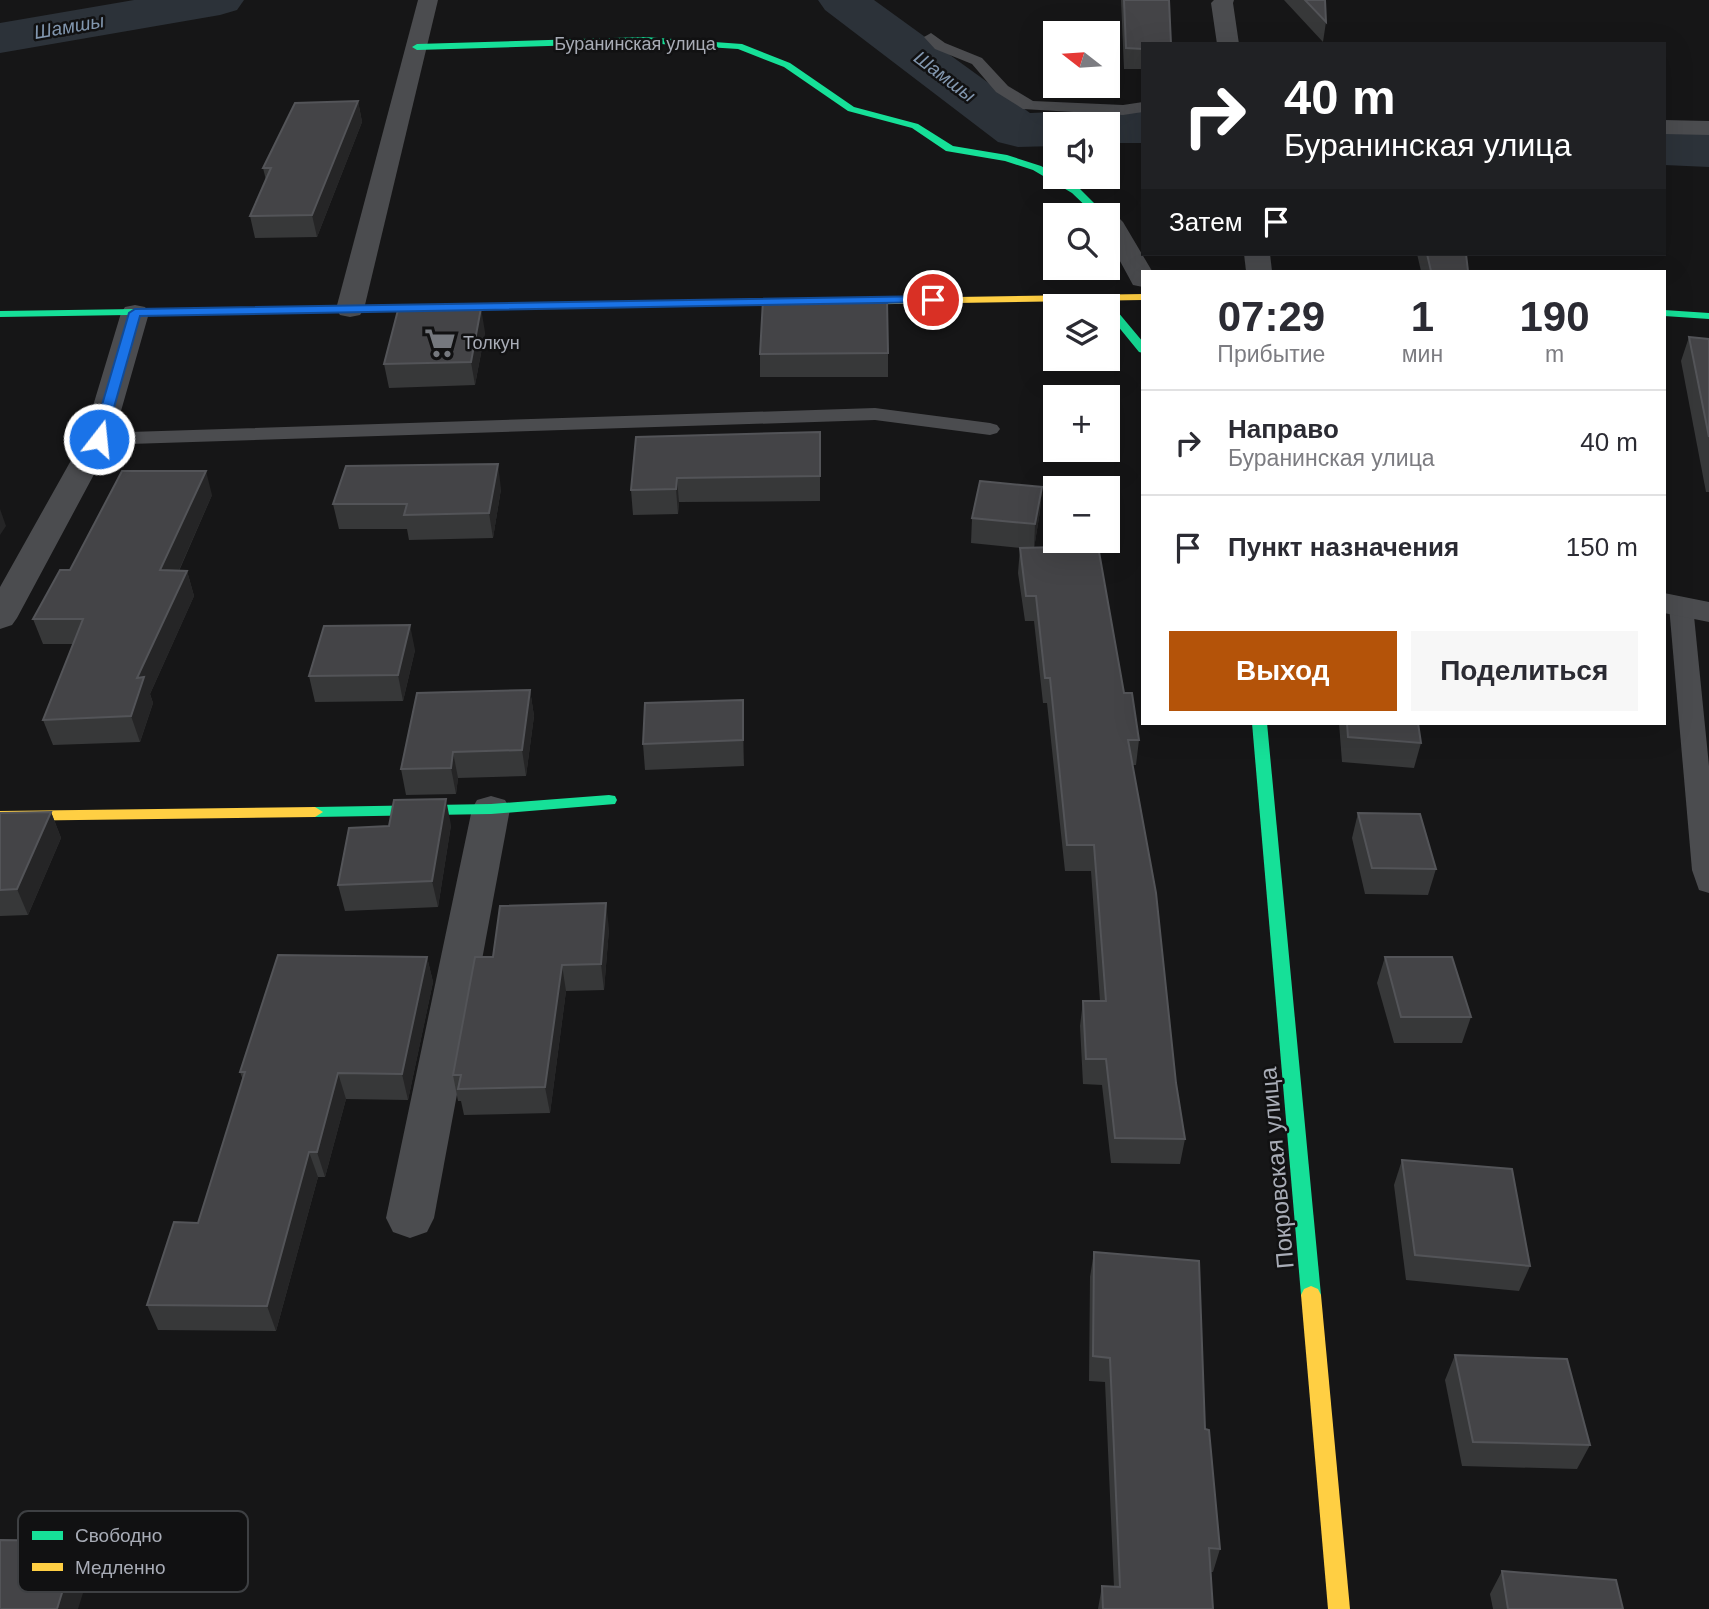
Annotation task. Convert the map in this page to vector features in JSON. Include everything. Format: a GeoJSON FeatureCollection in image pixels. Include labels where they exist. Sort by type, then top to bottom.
{"type":"FeatureCollection","features":[{"type":"Feature","properties":{"kind":"street"},"geometry":{"type":"LineString","coordinates":[[349,309],[428,0]]}},
{"type":"Feature","properties":{"kind":"street"},"geometry":{"type":"LineString","coordinates":[[1224,0],[1222,4],[1228,42]]}},
{"type":"Feature","properties":{"kind":"street","name":"Буранинская улица"},"geometry":{"type":"LineString","coordinates":[[417,47],[645,40],[739,46],[787,65],[851,109],[915,126],[950,149],[1007,158],[1037,168],[1076,191],[1088,203]]}},
{"type":"Feature","properties":{"kind":"street"},"geometry":{"type":"LineString","coordinates":[[1666,127],[1709,128]]}},
{"type":"Feature","properties":{"kind":"street"},"geometry":{"type":"LineString","coordinates":[[1120,238],[1141,275]]}},
{"type":"Feature","properties":{"kind":"street"},"geometry":{"type":"LineString","coordinates":[[1120,302],[1141,298]]}},
{"type":"Feature","properties":{"kind":"street"},"geometry":{"type":"LineString","coordinates":[[0,314],[1043,304]]}},
{"type":"Feature","properties":{"kind":"street"},"geometry":{"type":"LineString","coordinates":[[0,618],[99,439],[135,313]]}},
{"type":"Feature","properties":{"kind":"street"},"geometry":{"type":"LineString","coordinates":[[1666,313],[1709,316]]}},
{"type":"Feature","properties":{"kind":"street"},"geometry":{"type":"LineString","coordinates":[[1120,322],[1141,348]]}},
{"type":"Feature","properties":{"kind":"street","name":"Покровская улица"},"geometry":{"type":"LineString","coordinates":[[1259,725],[1339,1609]]}},
{"type":"Feature","properties":{"kind":"street"},"geometry":{"type":"LineString","coordinates":[[0,816],[491,809],[610,800]]}},
{"type":"Feature","properties":{"kind":"street"},"geometry":{"type":"LineString","coordinates":[[410,1218],[491,809]]}},
{"type":"Feature","properties":{"kind":"lane"},"geometry":{"type":"LineString","coordinates":[[931,37],[940,46],[977,61],[1002,89],[1029,106],[1123,110],[1141,107]]}},
{"type":"Feature","properties":{"kind":"lane"},"geometry":{"type":"LineString","coordinates":[[99,439],[875,414],[990,429]]}},
{"type":"Feature","properties":{"kind":"lane"},"geometry":{"type":"LineString","coordinates":[[1685,607],[1709,883]]}},
{"type":"Feature","properties":{"kind":"building"},"geometry":{"type":"Polygon","coordinates":[[[1124,0],[1169,0],[1171,42],[1141,42],[1141,49],[1126,48],[1124,0]]]}},
{"type":"Feature","properties":{"kind":"building"},"geometry":{"type":"Polygon","coordinates":[[[1305,0],[1325,0],[1326,22],[1305,0]]]}},
{"type":"Feature","properties":{"kind":"building"},"geometry":{"type":"Polygon","coordinates":[[[358,101],[312,215],[250,216],[271,168],[263,168],[295,103],[358,101]]]}},
{"type":"Feature","properties":{"kind":"building"},"geometry":{"type":"Polygon","coordinates":[[[1427,256],[1466,256],[1468,270],[1431,270],[1427,256]]]}},
{"type":"Feature","properties":{"kind":"building"},"geometry":{"type":"Polygon","coordinates":[[[763,300],[887,300],[888,353],[760,354],[763,300]]]}},
{"type":"Feature","properties":{"kind":"building"},"geometry":{"type":"Polygon","coordinates":[[[481,308],[471,362],[384,364],[398,310],[481,308]]]}},
{"type":"Feature","properties":{"kind":"building"},"geometry":{"type":"Polygon","coordinates":[[[1689,337],[1709,339],[1709,437],[1689,337]]]}},
{"type":"Feature","properties":{"kind":"building"},"geometry":{"type":"Polygon","coordinates":[[[820,432],[820,476],[677,478],[676,489],[631,490],[636,437],[820,432]]]}},
{"type":"Feature","properties":{"kind":"building"},"geometry":{"type":"Polygon","coordinates":[[[498,464],[489,513],[404,515],[407,504],[333,504],[346,466],[498,464]]]}},
{"type":"Feature","properties":{"kind":"building"},"geometry":{"type":"Polygon","coordinates":[[[122,471],[206,471],[160,570],[187,571],[137,678],[144,677],[131,716],[43,720],[83,619],[33,619],[60,570],[70,570],[122,471]]]}},
{"type":"Feature","properties":{"kind":"building"},"geometry":{"type":"Polygon","coordinates":[[[980,481],[1042,487],[1035,524],[972,518],[980,481]]]}},
{"type":"Feature","properties":{"kind":"building"},"geometry":{"type":"Polygon","coordinates":[[[1043,547],[1043,553],[1099,553],[1124,693],[1132,693],[1139,740],[1128,740],[1156,893],[1176,1083],[1185,1139],[1115,1138],[1106,1059],[1086,1059],[1083,1001],[1106,1001],[1094,845],[1067,845],[1050,678],[1045,678],[1036,596],[1026,596],[1020,548],[1043,547]]]}},
{"type":"Feature","properties":{"kind":"building"},"geometry":{"type":"Polygon","coordinates":[[[410,625],[398,675],[309,676],[324,626],[410,625]]]}},
{"type":"Feature","properties":{"kind":"building"},"geometry":{"type":"Polygon","coordinates":[[[530,690],[522,750],[453,752],[451,768],[401,769],[417,693],[530,690]]]}},
{"type":"Feature","properties":{"kind":"building"},"geometry":{"type":"Polygon","coordinates":[[[743,700],[743,740],[643,744],[645,703],[743,700]]]}},
{"type":"Feature","properties":{"kind":"building"},"geometry":{"type":"Polygon","coordinates":[[[1347,725],[1418,725],[1421,743],[1348,737],[1347,725]]]}},
{"type":"Feature","properties":{"kind":"building"},"geometry":{"type":"Polygon","coordinates":[[[446,799],[432,881],[338,885],[349,828],[389,826],[394,800],[446,799]]]}},
{"type":"Feature","properties":{"kind":"building"},"geometry":{"type":"Polygon","coordinates":[[[51,812],[17,889],[0,890],[0,813],[51,812]]]}},
{"type":"Feature","properties":{"kind":"building"},"geometry":{"type":"Polygon","coordinates":[[[1358,813],[1420,814],[1436,869],[1372,868],[1358,813]]]}},
{"type":"Feature","properties":{"kind":"building"},"geometry":{"type":"Polygon","coordinates":[[[606,903],[601,964],[562,965],[545,1087],[458,1089],[461,1075],[453,1075],[475,957],[493,957],[500,906],[606,903]]]}},
{"type":"Feature","properties":{"kind":"building"},"geometry":{"type":"Polygon","coordinates":[[[278,955],[427,957],[402,1074],[338,1073],[317,1152],[309,1152],[267,1306],[147,1305],[174,1222],[198,1223],[245,1072],[240,1072],[278,955]]]}},
{"type":"Feature","properties":{"kind":"building"},"geometry":{"type":"Polygon","coordinates":[[[1385,957],[1452,957],[1471,1017],[1401,1017],[1385,957]]]}},
{"type":"Feature","properties":{"kind":"building"},"geometry":{"type":"Polygon","coordinates":[[[1402,1160],[1512,1169],[1530,1266],[1415,1255],[1402,1160]]]}},
{"type":"Feature","properties":{"kind":"building"},"geometry":{"type":"Polygon","coordinates":[[[1094,1252],[1199,1261],[1205,1429],[1209,1430],[1220,1549],[1209,1548],[1213,1609],[1103,1609],[1102,1586],[1120,1587],[1110,1358],[1093,1356],[1094,1252]]]}},
{"type":"Feature","properties":{"kind":"building"},"geometry":{"type":"Polygon","coordinates":[[[1455,1355],[1567,1359],[1590,1445],[1473,1442],[1455,1355]]]}},
{"type":"Feature","properties":{"kind":"building"},"geometry":{"type":"Polygon","coordinates":[[[0,1540],[18,1540],[18,1592],[62,1592],[57,1609],[0,1609],[0,1540]]]}},
{"type":"Feature","properties":{"kind":"building"},"geometry":{"type":"Polygon","coordinates":[[[1502,1571],[1616,1580],[1623,1609],[1508,1609],[1502,1571]]]}},
{"type":"Feature","properties":{"kind":"waterway","name":"Шамшы"},"geometry":{"type":"LineString","coordinates":[[0,38],[220,0]]}},
{"type":"Feature","properties":{"kind":"waterway","name":"Шамшы"},"geometry":{"type":"LineString","coordinates":[[842,0],[1018,130],[1043,129]]}},
{"type":"Feature","properties":{"kind":"waterway","name":"Шамшы"},"geometry":{"type":"LineString","coordinates":[[1120,127],[1141,126]]}},
{"type":"Feature","properties":{"kind":"waterway","name":"Шамшы"},"geometry":{"type":"LineString","coordinates":[[1666,148],[1709,150]]}},
{"type":"Feature","properties":{"kind":"traffic: fast"},"geometry":{"type":"LineString","coordinates":[[417,47],[645,40],[739,46],[787,65],[851,109],[915,126],[950,149],[1007,158],[1037,168],[1076,191],[1088,203]]}},
{"type":"Feature","properties":{"kind":"traffic: fast"},"geometry":{"type":"LineString","coordinates":[[0,314],[772,303]]}},
{"type":"Feature","properties":{"kind":"traffic: fast"},"geometry":{"type":"LineString","coordinates":[[1666,313],[1709,316]]}},
{"type":"Feature","properties":{"kind":"traffic: fast"},"geometry":{"type":"LineString","coordinates":[[1120,322],[1141,348]]}},
{"type":"Feature","properties":{"kind":"traffic: fast"},"geometry":{"type":"LineString","coordinates":[[1259,725],[1311,1295]]}},
{"type":"Feature","properties":{"kind":"traffic: fast"},"geometry":{"type":"LineString","coordinates":[[315,812],[491,809],[609,800]]}},
{"type":"Feature","properties":{"kind":"traffic: slow"},"geometry":{"type":"LineString","coordinates":[[772,303],[1141,297]]}},
{"type":"Feature","properties":{"kind":"traffic: slow"},"geometry":{"type":"LineString","coordinates":[[0,816],[315,812]]}},
{"type":"Feature","properties":{"kind":"traffic: slow"},"geometry":{"type":"LineString","coordinates":[[1311,1295],[1339,1609]]}},
{"type":"Feature","properties":{"kind":"place","name":"Толкун"},"geometry":{"type":"Point","coordinates":[440,343]}},
{"type":"Feature","properties":{"kind":"route"},"geometry":{"type":"LineString","coordinates":[[99,439],[135,313],[933,300]]}}]}
